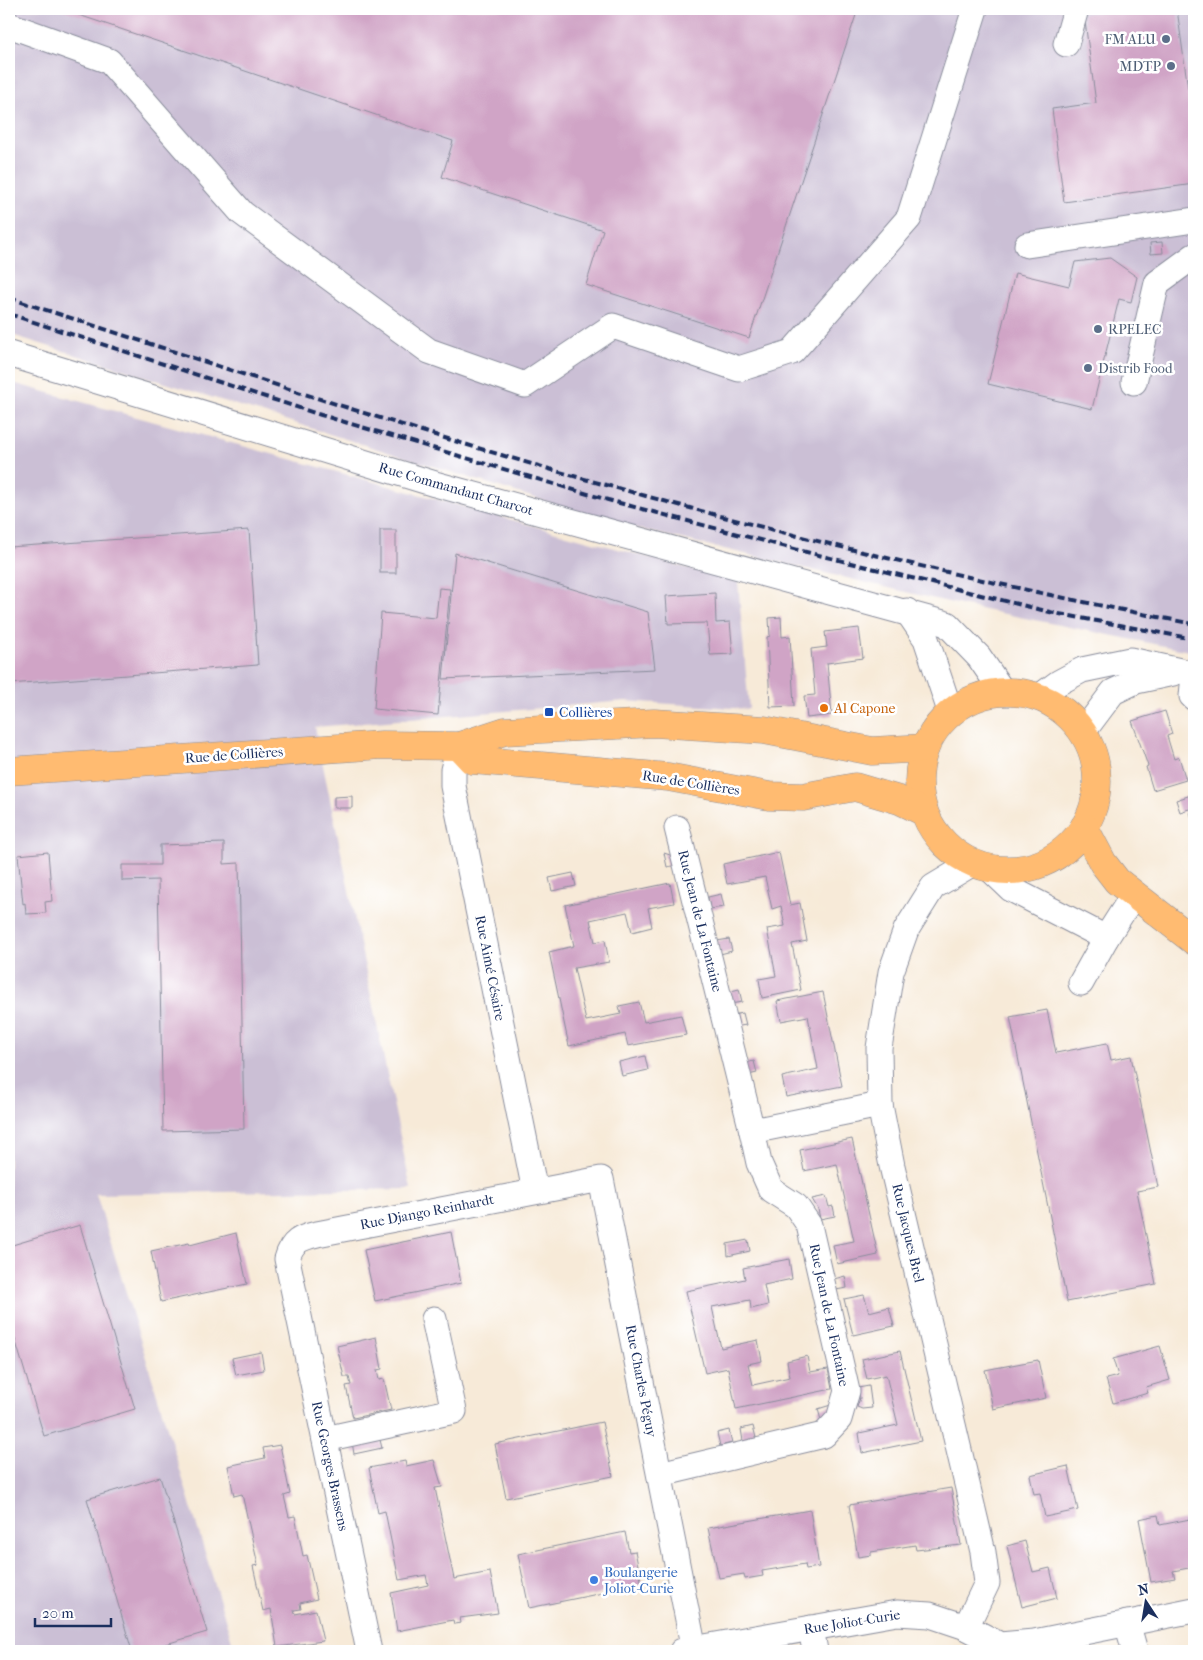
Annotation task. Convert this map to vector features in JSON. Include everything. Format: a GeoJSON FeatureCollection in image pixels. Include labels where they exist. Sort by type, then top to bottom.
{"type":"FeatureCollection","features":[{"type":"Feature","properties":{"kind":"main road"},"geometry":{"type":"LineString","coordinates":[[1003,692],[1039,697],[1057,706],[1083,732],[1096,766],[1097,787],[1092,810],[1084,827],[1072,842],[1050,859],[1027,868],[1008,870],[981,865],[956,854],[941,840],[924,812],[918,784],[919,767],[925,748],[939,723],[950,711],[973,698],[1003,692]]}},
{"type":"Feature","properties":{"kind":"main road","name":"Rue de Collières"},"geometry":{"type":"LineString","coordinates":[[9,771],[382,745],[459,746],[505,731],[654,724],[764,730],[872,750],[925,748]]}},
{"type":"Feature","properties":{"kind":"main road","name":"Rue de Collières"},"geometry":{"type":"LineString","coordinates":[[459,746],[472,760],[668,777],[769,796],[803,797],[855,788],[898,800],[924,812]]}},
{"type":"Feature","properties":{"kind":"main road"},"geometry":{"type":"LineString","coordinates":[[1084,827],[1103,863],[1117,881],[1194,941]]}},
{"type":"Feature","properties":{"kind":"street"},"geometry":{"type":"LineString","coordinates":[[9,25],[110,61],[242,213],[429,350],[524,385],[612,326],[739,369],[792,352],[909,218],[975,9]]}},
{"type":"Feature","properties":{"kind":"street"},"geometry":{"type":"LineString","coordinates":[[1066,44],[1076,9]]}},
{"type":"Feature","properties":{"kind":"street"},"geometry":{"type":"LineString","coordinates":[[1027,246],[1194,220]]}},
{"type":"Feature","properties":{"kind":"street"},"geometry":{"type":"LineString","coordinates":[[1134,382],[1157,283],[1194,256]]}},
{"type":"Feature","properties":{"kind":"street","name":"Rue Commandant Charcot"},"geometry":{"type":"LineString","coordinates":[[9,354],[435,484],[947,624],[979,658],[1003,692]]}},
{"type":"Feature","properties":{"kind":"street"},"geometry":{"type":"LineString","coordinates":[[907,612],[926,639],[950,711]]}},
{"type":"Feature","properties":{"kind":"street"},"geometry":{"type":"LineString","coordinates":[[1039,697],[1058,682],[1082,670],[1130,660],[1190,674]]}},
{"type":"Feature","properties":{"kind":"street"},"geometry":{"type":"LineString","coordinates":[[1190,674],[1192,696],[1194,698]]}},
{"type":"Feature","properties":{"kind":"street"},"geometry":{"type":"LineString","coordinates":[[1083,732],[1113,692],[1136,681],[1190,674]]}},
{"type":"Feature","properties":{"kind":"street","name":"Rue Aimé Césaire"},"geometry":{"type":"LineString","coordinates":[[459,746],[453,770],[453,786],[535,1191]]}},
{"type":"Feature","properties":{"kind":"street","name":"Rue Jean de La Fontaine"},"geometry":{"type":"LineString","coordinates":[[660,1474],[824,1435],[839,1418],[847,1392],[809,1225],[796,1206],[771,1190],[759,1163],[676,828]]}},
{"type":"Feature","properties":{"kind":"street"},"geometry":{"type":"LineString","coordinates":[[981,865],[1012,890],[1106,938]]}},
{"type":"Feature","properties":{"kind":"street","name":"Rue Jacques Brel"},"geometry":{"type":"LineString","coordinates":[[966,1627],[986,1583],[983,1552],[892,1166],[880,1105],[879,1048],[891,972],[906,930],[933,887],[981,865]]}},
{"type":"Feature","properties":{"kind":"street"},"geometry":{"type":"LineString","coordinates":[[1081,984],[1106,938],[1134,894]]}},
{"type":"Feature","properties":{"kind":"street"},"geometry":{"type":"LineString","coordinates":[[752,1131],[880,1105]]}},
{"type":"Feature","properties":{"kind":"street","name":"Rue Django Reinhardt"},"geometry":{"type":"LineString","coordinates":[[292,1280],[287,1259],[290,1248],[298,1238],[600,1178]]}},
{"type":"Feature","properties":{"kind":"street","name":"Rue Charles Péguy"},"geometry":{"type":"LineString","coordinates":[[600,1178],[681,1584],[688,1650]]}},
{"type":"Feature","properties":{"kind":"street","name":"Rue Georges Brassens"},"geometry":{"type":"LineString","coordinates":[[292,1280],[369,1651]]}},
{"type":"Feature","properties":{"kind":"street"},"geometry":{"type":"LineString","coordinates":[[325,1439],[454,1411],[434,1319]]}},
{"type":"Feature","properties":{"kind":"street","name":"Rue Joliot-Curie"},"geometry":{"type":"LineString","coordinates":[[688,1650],[813,1640],[897,1613],[930,1615],[966,1627],[1000,1645],[1016,1648],[1194,1610]]}},
{"type":"Feature","properties":{"kind":"street"},"geometry":{"type":"LineString","coordinates":[[1127,1624],[1135,1651]]}},
{"type":"Feature","properties":{"kind":"shaded area"},"geometry":{"type":"Polygon","coordinates":[[[9,9],[1194,9],[1194,652],[965,606],[618,524],[9,334],[9,9]]]}},
{"type":"Feature","properties":{"kind":"shaded area"},"geometry":{"type":"Polygon","coordinates":[[[9,382],[738,582],[749,709],[625,701],[315,727],[411,1189],[96,1194],[235,1651],[9,1651],[9,382]]]}},
{"type":"Feature","properties":{"kind":"building"},"geometry":{"type":"Polygon","coordinates":[[[61,9],[858,9],[749,338],[586,285],[603,230],[442,177],[453,141],[61,9]]]}},
{"type":"Feature","properties":{"kind":"building"},"geometry":{"type":"Polygon","coordinates":[[[1121,9],[1177,9],[1188,89],[1194,89],[1194,184],[1064,202],[1052,109],[1096,103],[1084,14],[1121,9]]]}},
{"type":"Feature","properties":{"kind":"building"},"geometry":{"type":"Polygon","coordinates":[[[1162,242],[1163,253],[1151,254],[1150,243],[1162,242]]]}},
{"type":"Feature","properties":{"kind":"building"},"geometry":{"type":"Polygon","coordinates":[[[1110,258],[1137,277],[1131,302],[1119,299],[1092,409],[988,384],[1015,273],[1069,286],[1075,262],[1110,258]]]}},
{"type":"Feature","properties":{"kind":"building"},"geometry":{"type":"Polygon","coordinates":[[[249,530],[258,665],[9,684],[9,547],[249,530]]]}},
{"type":"Feature","properties":{"kind":"building"},"geometry":{"type":"Polygon","coordinates":[[[380,530],[396,530],[396,573],[380,573],[380,530]]]}},
{"type":"Feature","properties":{"kind":"building"},"geometry":{"type":"Polygon","coordinates":[[[455,553],[648,612],[655,669],[443,679],[455,553]]]}},
{"type":"Feature","properties":{"kind":"building"},"geometry":{"type":"Polygon","coordinates":[[[439,588],[450,589],[438,715],[374,709],[381,613],[436,618],[439,588]]]}},
{"type":"Feature","properties":{"kind":"building"},"geometry":{"type":"Polygon","coordinates":[[[715,593],[716,623],[730,622],[733,654],[710,655],[707,623],[668,624],[666,596],[715,593]]]}},
{"type":"Feature","properties":{"kind":"building"},"geometry":{"type":"Polygon","coordinates":[[[781,617],[782,637],[790,636],[794,706],[770,707],[767,637],[770,636],[769,618],[781,617]]]}},
{"type":"Feature","properties":{"kind":"building"},"geometry":{"type":"Polygon","coordinates":[[[859,628],[863,658],[827,663],[832,715],[807,718],[804,696],[815,695],[811,649],[827,647],[825,632],[859,628]]]}},
{"type":"Feature","properties":{"kind":"building"},"geometry":{"type":"Polygon","coordinates":[[[1165,711],[1172,734],[1167,736],[1174,759],[1179,757],[1186,780],[1153,790],[1146,767],[1148,766],[1132,721],[1165,711]]]}},
{"type":"Feature","properties":{"kind":"building"},"geometry":{"type":"Polygon","coordinates":[[[1194,794],[1194,825],[1189,809],[1180,812],[1176,800],[1194,794]]]}},
{"type":"Feature","properties":{"kind":"building"},"geometry":{"type":"Polygon","coordinates":[[[352,796],[352,808],[334,808],[334,797],[352,796]]]}},
{"type":"Feature","properties":{"kind":"building"},"geometry":{"type":"Polygon","coordinates":[[[224,843],[224,864],[239,863],[244,1129],[163,1131],[158,880],[122,881],[122,865],[160,865],[160,845],[224,843]]]}},
{"type":"Feature","properties":{"kind":"building"},"geometry":{"type":"Polygon","coordinates":[[[48,852],[52,901],[45,902],[46,913],[26,914],[25,903],[23,904],[18,855],[48,852]]]}},
{"type":"Feature","properties":{"kind":"building"},"geometry":{"type":"Polygon","coordinates":[[[779,852],[790,905],[800,903],[807,941],[792,944],[801,990],[762,998],[759,979],[776,976],[767,929],[785,926],[781,906],[772,909],[765,877],[727,884],[723,864],[779,852]]]}},
{"type":"Feature","properties":{"kind":"building"},"geometry":{"type":"Polygon","coordinates":[[[664,853],[673,856],[682,864],[667,867],[664,853]]]}},
{"type":"Feature","properties":{"kind":"building"},"geometry":{"type":"Polygon","coordinates":[[[573,873],[576,886],[552,891],[549,878],[573,873]]]}},
{"type":"Feature","properties":{"kind":"building"},"geometry":{"type":"Polygon","coordinates":[[[670,883],[674,903],[648,908],[652,927],[632,932],[627,912],[590,920],[595,942],[605,940],[609,962],[574,968],[586,1021],[621,1014],[619,1006],[639,1002],[644,1022],[681,1015],[686,1035],[628,1046],[625,1034],[569,1046],[549,952],[574,946],[565,905],[670,883]]]}},
{"type":"Feature","properties":{"kind":"building"},"geometry":{"type":"Polygon","coordinates":[[[721,894],[724,907],[710,909],[708,897],[721,894]]]}},
{"type":"Feature","properties":{"kind":"building"},"geometry":{"type":"Polygon","coordinates":[[[729,939],[732,951],[720,954],[717,941],[729,939]]]}},
{"type":"Feature","properties":{"kind":"building"},"geometry":{"type":"Polygon","coordinates":[[[739,989],[742,1002],[730,1004],[727,992],[739,989]]]}},
{"type":"Feature","properties":{"kind":"building"},"geometry":{"type":"Polygon","coordinates":[[[823,992],[842,1086],[786,1097],[782,1077],[818,1069],[808,1016],[781,1021],[777,1001],[823,992]]]}},
{"type":"Feature","properties":{"kind":"building"},"geometry":{"type":"Polygon","coordinates":[[[1047,1010],[1056,1053],[1107,1043],[1111,1060],[1131,1056],[1158,1187],[1137,1191],[1156,1284],[1067,1302],[1010,1017],[1047,1010]]]}},
{"type":"Feature","properties":{"kind":"building"},"geometry":{"type":"Polygon","coordinates":[[[743,1013],[746,1025],[734,1027],[732,1015],[743,1013]]]}},
{"type":"Feature","properties":{"kind":"building"},"geometry":{"type":"Polygon","coordinates":[[[645,1056],[648,1070],[622,1076],[619,1062],[645,1056]]]}},
{"type":"Feature","properties":{"kind":"building"},"geometry":{"type":"Polygon","coordinates":[[[754,1061],[757,1073],[744,1076],[741,1064],[754,1061]]]}},
{"type":"Feature","properties":{"kind":"building"},"geometry":{"type":"Polygon","coordinates":[[[852,1139],[878,1255],[837,1264],[833,1245],[854,1241],[837,1164],[804,1171],[800,1150],[852,1139]]]}},
{"type":"Feature","properties":{"kind":"building"},"geometry":{"type":"Polygon","coordinates":[[[826,1196],[829,1207],[833,1206],[835,1216],[820,1219],[818,1209],[812,1199],[826,1196]]]}},
{"type":"Feature","properties":{"kind":"building"},"geometry":{"type":"Polygon","coordinates":[[[80,1225],[135,1409],[44,1436],[9,1319],[9,1246],[80,1225]]]}},
{"type":"Feature","properties":{"kind":"building"},"geometry":{"type":"Polygon","coordinates":[[[451,1232],[461,1283],[375,1301],[364,1250],[451,1232]]]}},
{"type":"Feature","properties":{"kind":"building"},"geometry":{"type":"Polygon","coordinates":[[[236,1233],[247,1284],[161,1302],[151,1251],[189,1243],[190,1245],[236,1233]]]}},
{"type":"Feature","properties":{"kind":"building"},"geometry":{"type":"Polygon","coordinates":[[[748,1240],[750,1251],[728,1256],[727,1244],[748,1240]]]}},
{"type":"Feature","properties":{"kind":"building"},"geometry":{"type":"Polygon","coordinates":[[[789,1259],[792,1279],[764,1285],[768,1305],[751,1309],[750,1300],[712,1307],[721,1348],[758,1340],[762,1361],[748,1364],[753,1385],[790,1377],[787,1361],[807,1356],[810,1372],[828,1369],[832,1389],[736,1409],[728,1368],[705,1373],[686,1291],[745,1279],[743,1268],[789,1259]]]}},
{"type":"Feature","properties":{"kind":"building"},"geometry":{"type":"Polygon","coordinates":[[[845,1276],[847,1288],[836,1290],[834,1279],[845,1276]]]}},
{"type":"Feature","properties":{"kind":"building"},"geometry":{"type":"Polygon","coordinates":[[[864,1295],[869,1312],[889,1307],[894,1326],[853,1335],[844,1299],[864,1295]]]}},
{"type":"Feature","properties":{"kind":"building"},"geometry":{"type":"Polygon","coordinates":[[[376,1337],[382,1369],[377,1370],[379,1380],[384,1379],[391,1410],[353,1418],[346,1386],[351,1385],[349,1377],[344,1377],[337,1346],[376,1337]]]}},
{"type":"Feature","properties":{"kind":"building"},"geometry":{"type":"Polygon","coordinates":[[[1160,1346],[1170,1380],[1146,1387],[1148,1393],[1113,1403],[1106,1379],[1118,1376],[1113,1359],[1160,1346]]]}},
{"type":"Feature","properties":{"kind":"building"},"geometry":{"type":"Polygon","coordinates":[[[900,1351],[921,1441],[862,1453],[859,1433],[898,1425],[886,1375],[867,1379],[862,1359],[900,1351]]]}},
{"type":"Feature","properties":{"kind":"building"},"geometry":{"type":"Polygon","coordinates":[[[261,1352],[264,1370],[236,1375],[232,1358],[261,1352]]]}},
{"type":"Feature","properties":{"kind":"building"},"geometry":{"type":"Polygon","coordinates":[[[1038,1360],[1046,1398],[993,1409],[985,1370],[1038,1360]]]}},
{"type":"Feature","properties":{"kind":"building"},"geometry":{"type":"Polygon","coordinates":[[[869,1386],[872,1408],[862,1409],[857,1407],[860,1398],[858,1388],[869,1386]]]}},
{"type":"Feature","properties":{"kind":"building"},"geometry":{"type":"Polygon","coordinates":[[[834,1404],[822,1424],[818,1409],[834,1404]]]}},
{"type":"Feature","properties":{"kind":"building"},"geometry":{"type":"Polygon","coordinates":[[[602,1422],[613,1476],[506,1498],[495,1444],[602,1422]]]}},
{"type":"Feature","properties":{"kind":"building"},"geometry":{"type":"Polygon","coordinates":[[[753,1426],[756,1438],[743,1441],[741,1429],[753,1426]]]}},
{"type":"Feature","properties":{"kind":"building"},"geometry":{"type":"Polygon","coordinates":[[[729,1430],[732,1443],[720,1446],[717,1433],[729,1430]]]}},
{"type":"Feature","properties":{"kind":"building"},"geometry":{"type":"Polygon","coordinates":[[[379,1436],[382,1448],[354,1454],[352,1442],[379,1436]]]}},
{"type":"Feature","properties":{"kind":"building"},"geometry":{"type":"Polygon","coordinates":[[[280,1445],[290,1494],[284,1496],[289,1517],[295,1516],[303,1556],[307,1555],[317,1599],[300,1603],[301,1609],[294,1610],[295,1614],[316,1610],[323,1641],[277,1647],[271,1609],[263,1611],[253,1566],[258,1565],[242,1494],[234,1496],[228,1466],[265,1458],[263,1448],[280,1445]]]}},
{"type":"Feature","properties":{"kind":"building"},"geometry":{"type":"Polygon","coordinates":[[[434,1460],[442,1487],[435,1488],[454,1579],[490,1572],[498,1613],[460,1618],[461,1623],[454,1624],[453,1620],[397,1631],[391,1593],[428,1585],[426,1575],[399,1580],[385,1511],[378,1513],[369,1468],[405,1461],[406,1466],[434,1460]]]}},
{"type":"Feature","properties":{"kind":"building"},"geometry":{"type":"Polygon","coordinates":[[[1068,1466],[1078,1510],[1045,1517],[1040,1493],[1034,1494],[1030,1475],[1068,1466]]]}},
{"type":"Feature","properties":{"kind":"building"},"geometry":{"type":"Polygon","coordinates":[[[160,1477],[207,1632],[142,1651],[132,1651],[87,1499],[160,1477]]]}},
{"type":"Feature","properties":{"kind":"building"},"geometry":{"type":"Polygon","coordinates":[[[951,1488],[961,1545],[916,1550],[915,1545],[871,1552],[871,1555],[858,1557],[849,1505],[951,1488]]]}},
{"type":"Feature","properties":{"kind":"building"},"geometry":{"type":"Polygon","coordinates":[[[810,1510],[819,1567],[806,1569],[805,1564],[762,1571],[763,1576],[745,1579],[744,1574],[719,1578],[708,1528],[810,1510]]]}},
{"type":"Feature","properties":{"kind":"building"},"geometry":{"type":"Polygon","coordinates":[[[1158,1515],[1160,1525],[1190,1519],[1194,1536],[1194,1567],[1173,1571],[1175,1578],[1151,1582],[1139,1519],[1158,1515]]]}},
{"type":"Feature","properties":{"kind":"building"},"geometry":{"type":"Polygon","coordinates":[[[625,1532],[629,1552],[635,1551],[642,1585],[529,1608],[518,1554],[625,1532]]]}},
{"type":"Feature","properties":{"kind":"building"},"geometry":{"type":"Polygon","coordinates":[[[1025,1541],[1033,1572],[1050,1568],[1057,1598],[1022,1607],[1007,1546],[1025,1541]]]}},
{"type":"Feature","properties":{"kind":"railway"},"geometry":{"type":"LineString","coordinates":[[9,298],[464,444],[617,488],[832,545],[976,579],[1194,624]]}},
{"type":"Feature","properties":{"kind":"railway"},"geometry":{"type":"LineString","coordinates":[[9,314],[321,415],[608,500],[798,550],[1054,613],[1194,639]]}},
{"type":"Feature","properties":{"kind":"place","name":"FM ALU"},"geometry":{"type":"Point","coordinates":[1166,39]}},
{"type":"Feature","properties":{"kind":"place","name":"MDTP"},"geometry":{"type":"Point","coordinates":[1171,66]}},
{"type":"Feature","properties":{"kind":"place","name":"RPELEC"},"geometry":{"type":"Point","coordinates":[1098,329]}},
{"type":"Feature","properties":{"kind":"place","name":"Distrib Food"},"geometry":{"type":"Point","coordinates":[1088,368]}},
{"type":"Feature","properties":{"kind":"place","name":"Al Capone"},"geometry":{"type":"Point","coordinates":[824,708]}},
{"type":"Feature","properties":{"kind":"place","name":"Collières"},"geometry":{"type":"Point","coordinates":[549,712]}},
{"type":"Feature","properties":{"kind":"place","name":"Boulangerie Joliot-Curie"},"geometry":{"type":"Point","coordinates":[594,1580]}}]}
